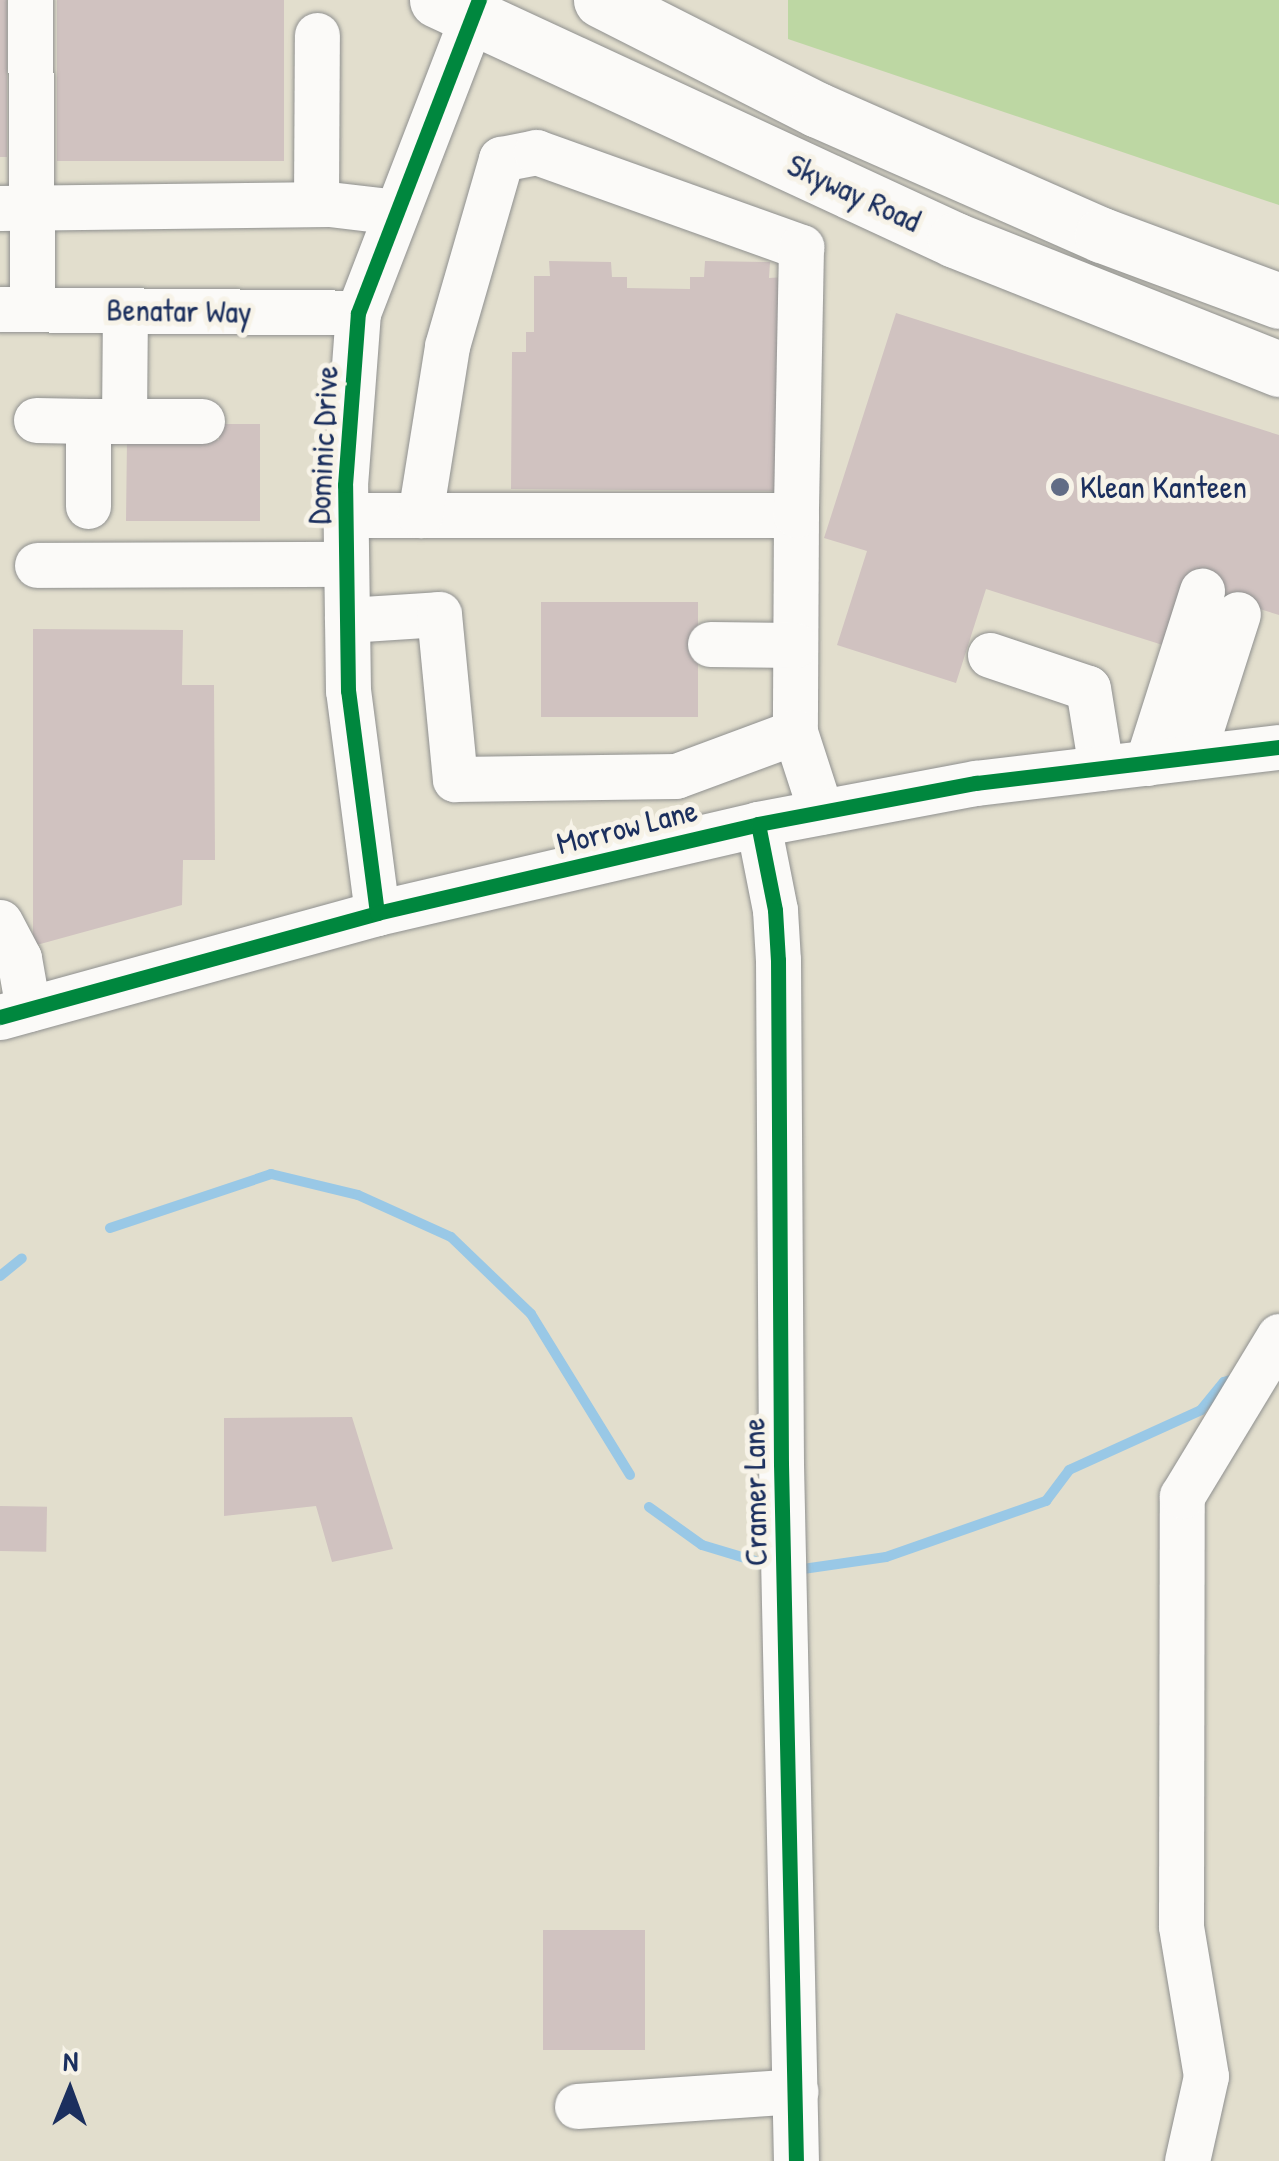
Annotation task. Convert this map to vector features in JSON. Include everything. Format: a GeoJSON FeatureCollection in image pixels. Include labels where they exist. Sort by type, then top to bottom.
{"type":"FeatureCollection","features":[{"type":"Feature","properties":{"kind":"main road","name":"Skyway Road"},"geometry":{"type":"LineString","coordinates":[[601,0],[853,126],[1102,235],[1279,301]]}},
{"type":"Feature","properties":{"kind":"main road","name":"Skyway Road"},"geometry":{"type":"LineString","coordinates":[[463,5],[955,240],[1279,369]]}},
{"type":"Feature","properties":{"kind":"street"},"geometry":{"type":"LineString","coordinates":[[16,309],[15,207],[30,0]]}},
{"type":"Feature","properties":{"kind":"street","name":"Dominic Drive"},"geometry":{"type":"LineString","coordinates":[[377,913],[348,692],[345,515],[358,312],[396,212],[463,5]]}},
{"type":"Feature","properties":{"kind":"street"},"geometry":{"type":"LineString","coordinates":[[316,35],[316,204]]}},
{"type":"Feature","properties":{"kind":"street"},"geometry":{"type":"LineString","coordinates":[[420,515],[447,346],[501,159],[536,152],[801,247],[795,732],[821,812]]}},
{"type":"Feature","properties":{"kind":"street"},"geometry":{"type":"LineString","coordinates":[[15,207],[316,204],[396,212]]}},
{"type":"Feature","properties":{"kind":"street","name":"Benatar Way"},"geometry":{"type":"LineString","coordinates":[[16,309],[358,312]]}},
{"type":"Feature","properties":{"kind":"street"},"geometry":{"type":"LineString","coordinates":[[88,506],[125,310]]}},
{"type":"Feature","properties":{"kind":"street"},"geometry":{"type":"LineString","coordinates":[[36,420],[202,422]]}},
{"type":"Feature","properties":{"kind":"street"},"geometry":{"type":"LineString","coordinates":[[345,515],[796,516]]}},
{"type":"Feature","properties":{"kind":"street"},"geometry":{"type":"LineString","coordinates":[[38,565],[346,564]]}},
{"type":"Feature","properties":{"kind":"street"},"geometry":{"type":"LineString","coordinates":[[1147,763],[1220,602],[1192,758]]}},
{"type":"Feature","properties":{"kind":"street"},"geometry":{"type":"LineString","coordinates":[[347,620],[439,614],[455,779],[676,776],[795,732]]}},
{"type":"Feature","properties":{"kind":"street"},"geometry":{"type":"LineString","coordinates":[[710,644],[796,644]]}},
{"type":"Feature","properties":{"kind":"street"},"geometry":{"type":"LineString","coordinates":[[990,656],[1088,688],[1102,768]]}},
{"type":"Feature","properties":{"kind":"street","name":"Morrow Lane"},"geometry":{"type":"LineString","coordinates":[[14,1013],[377,913],[758,824],[976,783],[1279,747]]}},
{"type":"Feature","properties":{"kind":"street","name":"Cramer Lane"},"geometry":{"type":"LineString","coordinates":[[758,824],[774,910],[778,960],[781,1464],[796,2161]]}},
{"type":"Feature","properties":{"kind":"street"},"geometry":{"type":"LineString","coordinates":[[0,922],[19,958],[14,1013]]}},
{"type":"Feature","properties":{"kind":"street"},"geometry":{"type":"LineString","coordinates":[[1187,2161],[1206,2076],[1182,1926],[1182,1496],[1279,1336]]}},
{"type":"Feature","properties":{"kind":"street"},"geometry":{"type":"LineString","coordinates":[[578,2106],[795,2091]]}},
{"type":"Feature","properties":{"kind":"green space"},"geometry":{"type":"Polygon","coordinates":[[[788,0],[1279,0],[1279,205],[788,39],[788,0]]]}},
{"type":"Feature","properties":{"kind":"building"},"geometry":{"type":"Polygon","coordinates":[[[0,0],[7,0],[7,157],[0,157],[0,0]]]}},
{"type":"Feature","properties":{"kind":"building"},"geometry":{"type":"Polygon","coordinates":[[[57,0],[284,0],[284,161],[57,161],[57,0]]]}},
{"type":"Feature","properties":{"kind":"building"},"geometry":{"type":"Polygon","coordinates":[[[549,261],[611,262],[612,277],[627,277],[627,288],[690,289],[690,277],[704,277],[705,261],[770,262],[769,278],[784,277],[783,491],[511,489],[512,352],[526,352],[526,332],[534,332],[534,276],[550,276],[549,261]]]}},
{"type":"Feature","properties":{"kind":"building","name":"Klean Kanteen"},"geometry":{"type":"Polygon","coordinates":[[[896,313],[1279,435],[1279,615],[1188,587],[1169,647],[986,589],[956,683],[837,645],[867,551],[824,538],[896,313]]]}},
{"type":"Feature","properties":{"kind":"building"},"geometry":{"type":"Polygon","coordinates":[[[220,424],[260,424],[260,521],[126,521],[127,439],[219,440],[220,424]]]}},
{"type":"Feature","properties":{"kind":"building"},"geometry":{"type":"Polygon","coordinates":[[[541,602],[698,602],[698,717],[541,717],[541,602]]]}},
{"type":"Feature","properties":{"kind":"building"},"geometry":{"type":"Polygon","coordinates":[[[33,629],[183,630],[182,685],[214,685],[215,860],[183,860],[182,905],[33,946],[33,629]]]}},
{"type":"Feature","properties":{"kind":"building"},"geometry":{"type":"Polygon","coordinates":[[[352,1417],[393,1549],[332,1562],[316,1506],[224,1516],[224,1418],[352,1417]]]}},
{"type":"Feature","properties":{"kind":"building"},"geometry":{"type":"Polygon","coordinates":[[[0,1506],[47,1507],[46,1552],[0,1551],[0,1506]]]}},
{"type":"Feature","properties":{"kind":"building"},"geometry":{"type":"Polygon","coordinates":[[[543,1930],[645,1930],[645,2050],[543,2050],[543,1930]]]}},
{"type":"Feature","properties":{"kind":"waterway"},"geometry":{"type":"LineString","coordinates":[[110,1228],[271,1174],[358,1195],[451,1237],[531,1314],[630,1475]]}},
{"type":"Feature","properties":{"kind":"waterway"},"geometry":{"type":"LineString","coordinates":[[0,1276],[22,1258]]}},
{"type":"Feature","properties":{"kind":"waterway"},"geometry":{"type":"LineString","coordinates":[[796,1570],[886,1557],[1046,1501],[1069,1470],[1201,1410],[1224,1382],[1236,1378]]}},
{"type":"Feature","properties":{"kind":"waterway"},"geometry":{"type":"LineString","coordinates":[[649,1507],[702,1545],[755,1561]]}},
{"type":"Feature","properties":{"kind":"cycle path"},"geometry":{"type":"LineString","coordinates":[[377,913],[348,691],[345,485],[358,313],[479,0]]}},
{"type":"Feature","properties":{"kind":"cycle path"},"geometry":{"type":"LineString","coordinates":[[0,1017],[377,913],[758,824],[976,783],[1279,747]]}},
{"type":"Feature","properties":{"kind":"cycle path"},"geometry":{"type":"LineString","coordinates":[[758,824],[775,910],[778,960],[781,1464],[796,2161]]}},
{"type":"Feature","properties":{"kind":"place","name":"Klean Kanteen"},"geometry":{"type":"Point","coordinates":[1060,487]}}]}
